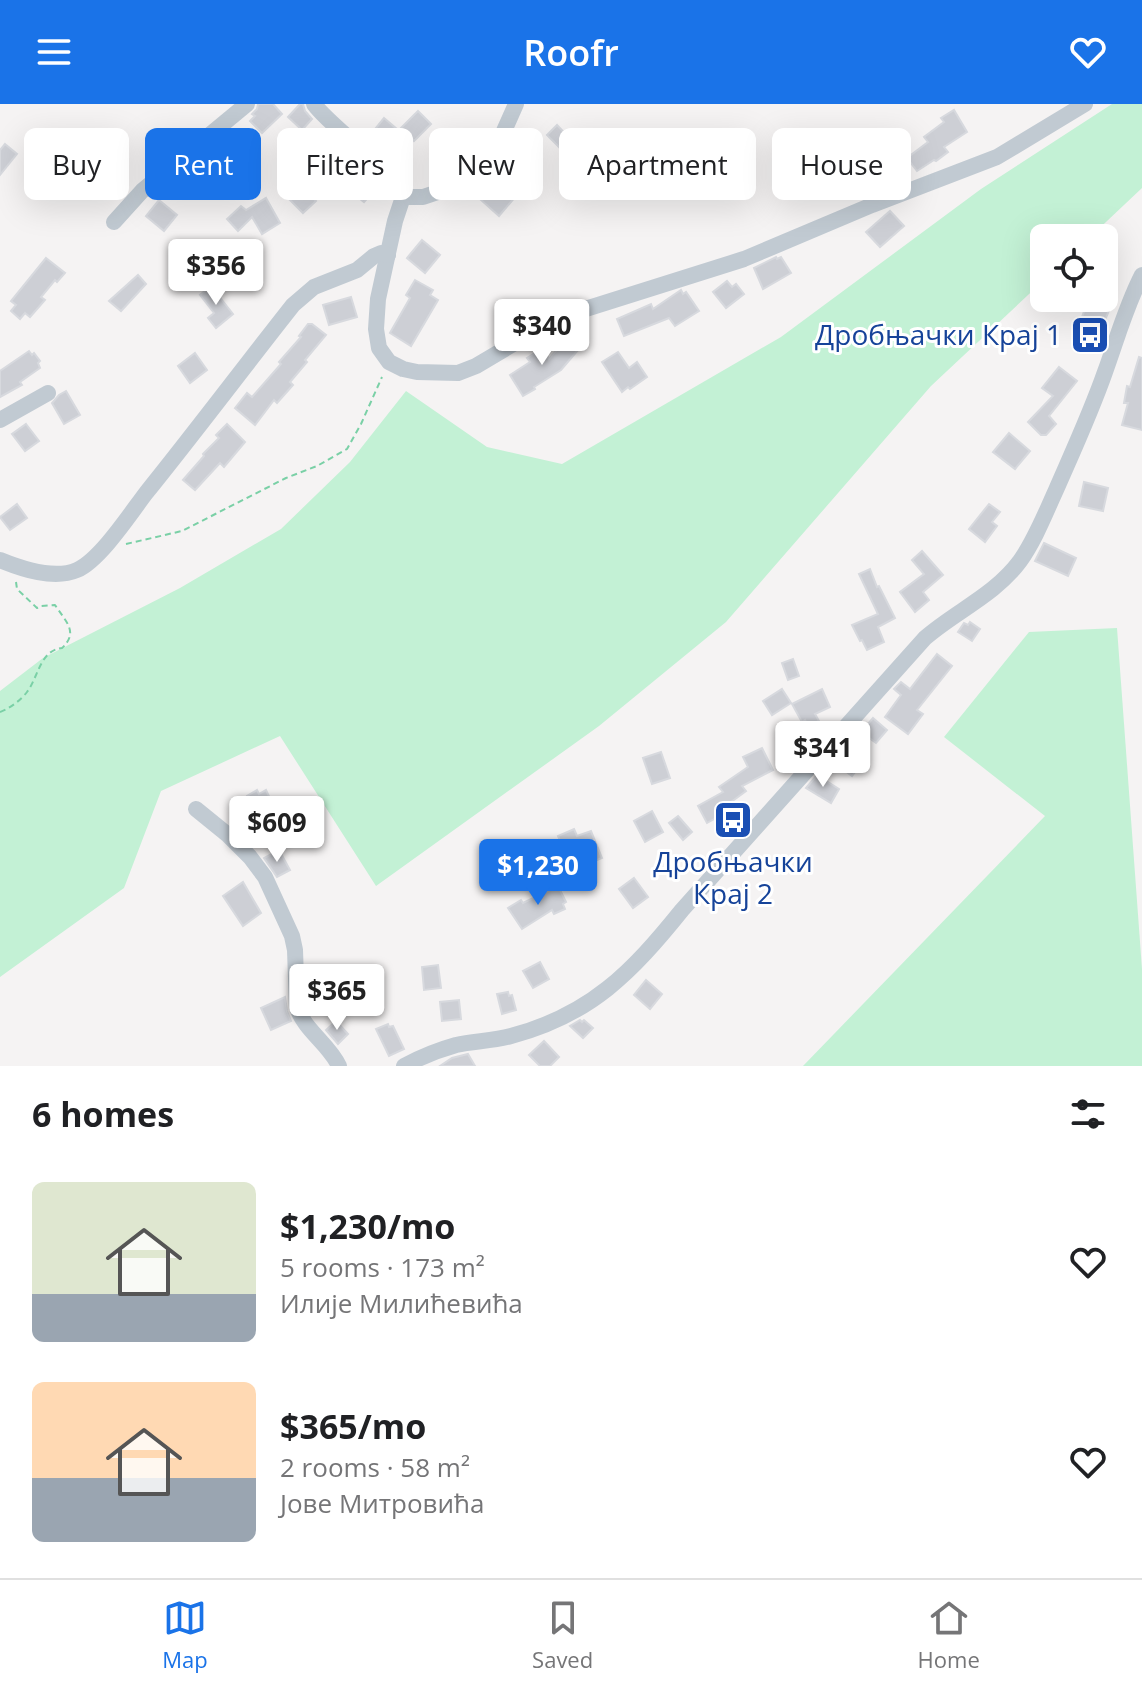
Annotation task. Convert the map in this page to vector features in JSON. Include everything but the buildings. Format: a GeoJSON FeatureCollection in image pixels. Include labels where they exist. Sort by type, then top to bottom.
{"type":"FeatureCollection","features":[{"type":"Feature","properties":{"kind":"street"},"geometry":{"type":"LineString","coordinates":[[114,222],[142,191],[247,104]]}},
{"type":"Feature","properties":{"kind":"street"},"geometry":{"type":"LineString","coordinates":[[314,104],[337,128]]}},
{"type":"Feature","properties":{"kind":"street"},"geometry":{"type":"LineString","coordinates":[[413,197],[441,191],[492,151],[516,104]]}},
{"type":"Feature","properties":{"kind":"street"},"geometry":{"type":"LineString","coordinates":[[402,200],[378,299],[376,329],[379,348],[389,362],[403,369],[458,373],[476,366],[557,318],[744,259],[997,157],[1085,104]]}},
{"type":"Feature","properties":{"kind":"street"},"geometry":{"type":"LineString","coordinates":[[0,560],[19,567],[57,573],[73,571],[88,564],[293,305],[314,287],[357,270],[374,256],[381,253],[388,255]]}},
{"type":"Feature","properties":{"kind":"street"},"geometry":{"type":"LineString","coordinates":[[404,1066],[455,1046],[531,1030],[585,1005],[617,982],[646,954],[925,638],[995,588],[1012,571],[1033,538],[1088,418],[1123,316],[1142,275]]}},
{"type":"Feature","properties":{"kind":"street"},"geometry":{"type":"LineString","coordinates":[[0,420],[48,393]]}},
{"type":"Feature","properties":{"kind":"street"},"geometry":{"type":"LineString","coordinates":[[196,809],[228,835],[265,877],[292,936],[300,1016],[333,1053],[339,1066]]}},
{"type":"Feature","properties":{"kind":"path"},"geometry":{"type":"LineString","coordinates":[[124,545],[182,531],[347,449],[389,362]]}},
{"type":"Feature","properties":{"kind":"path"},"geometry":{"type":"LineString","coordinates":[[0,712],[7,710],[27,692],[50,652],[62,648],[69,641],[71,631],[55,605],[37,608],[17,589],[15,584],[19,567]]}},
{"type":"Feature","properties":{"kind":"green space"},"geometry":{"type":"Polygon","coordinates":[[[1112,104],[1142,104],[1142,188],[1104,224],[1030,224],[1030,293],[931,386],[726,622],[599,726],[376,886],[280,736],[161,791],[124,888],[0,977],[0,691],[43,658],[180,588],[281,529],[350,462],[406,391],[487,447],[562,464],[781,337],[981,189],[1112,104]]]}},
{"type":"Feature","properties":{"kind":"green space"},"geometry":{"type":"Polygon","coordinates":[[[1117,628],[1142,969],[1142,1066],[803,1066],[1045,816],[944,737],[1029,632],[1117,628]]]}},
{"type":"Feature","properties":{"kind":"place","name":"Дробњачки Крај 1"},"geometry":{"type":"Point","coordinates":[1090,335]}},
{"type":"Feature","properties":{"kind":"place","name":"Дробњачки Крај 2"},"geometry":{"type":"Point","coordinates":[733,820]}}]}
